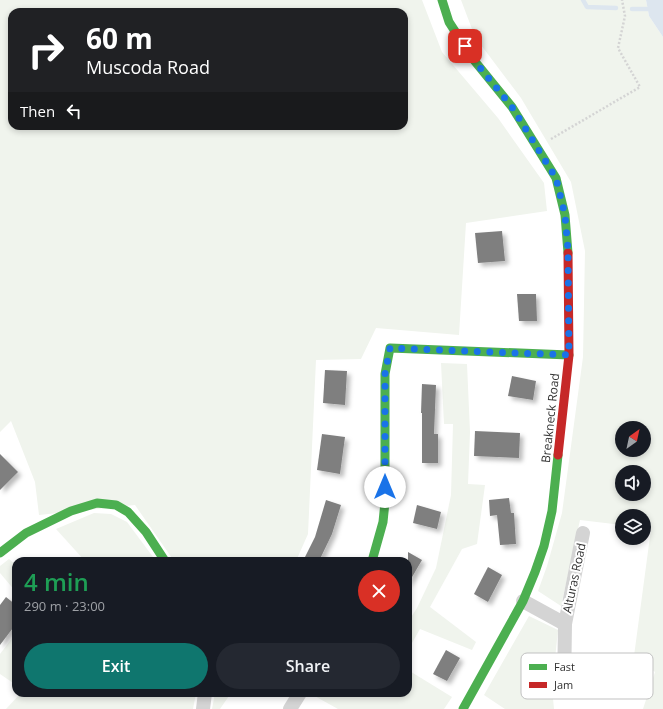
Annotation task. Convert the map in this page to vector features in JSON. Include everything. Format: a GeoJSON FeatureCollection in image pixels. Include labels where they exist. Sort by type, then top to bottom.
{"type":"FeatureCollection","features":[{"type":"Feature","properties":{"kind":"street","name":"Breakneck Road"},"geometry":{"type":"LineString","coordinates":[[442,0],[450,22],[473,59],[512,107],[556,178],[565,215],[568,250],[569,355],[552,511],[544,546],[523,601],[463,709]]}},
{"type":"Feature","properties":{"kind":"street"},"geometry":{"type":"LineString","coordinates":[[373,557],[384,522],[385,374],[390,348],[569,355]]}},
{"type":"Feature","properties":{"kind":"street"},"geometry":{"type":"LineString","coordinates":[[0,554],[26,533],[71,511],[97,503],[116,505],[128,512],[146,532],[162,557]]}},
{"type":"Feature","properties":{"kind":"street","name":"Alturas Road"},"geometry":{"type":"LineString","coordinates":[[565,653],[565,624],[584,533]]}},
{"type":"Feature","properties":{"kind":"street","name":"Alturas Road"},"geometry":{"type":"LineString","coordinates":[[523,601],[565,624]]}},
{"type":"Feature","properties":{"kind":"street"},"geometry":{"type":"LineString","coordinates":[[203,709],[204,697]]}},
{"type":"Feature","properties":{"kind":"street"},"geometry":{"type":"LineString","coordinates":[[290,709],[298,697]]}},
{"type":"Feature","properties":{"kind":"path"},"geometry":{"type":"LineString","coordinates":[[537,147],[640,87],[618,48],[625,16],[622,0]]}},
{"type":"Feature","properties":{"kind":"shaded area"},"geometry":{"type":"Polygon","coordinates":[[[0,0],[422,0],[442,52],[498,118],[544,183],[547,211],[466,223],[459,335],[376,328],[361,359],[316,360],[308,534],[298,557],[171,557],[135,505],[39,515],[35,482],[11,421],[0,432],[0,0]]]}},
{"type":"Feature","properties":{"kind":"shaded area"},"geometry":{"type":"Polygon","coordinates":[[[461,0],[646,0],[649,16],[663,37],[663,709],[643,709],[646,699],[653,699],[653,678],[655,672],[653,670],[653,653],[634,653],[649,545],[651,545],[651,509],[615,509],[615,524],[580,520],[561,606],[538,591],[547,566],[562,513],[583,357],[585,251],[571,182],[521,98],[475,37],[461,0]]]}},
{"type":"Feature","properties":{"kind":"shaded area"},"geometry":{"type":"Polygon","coordinates":[[[646,0],[663,0],[663,37],[649,16],[646,0]]]}},
{"type":"Feature","properties":{"kind":"shaded area"},"geometry":{"type":"Polygon","coordinates":[[[441,363],[467,364],[470,432],[468,484],[485,485],[477,544],[462,549],[430,607],[476,642],[472,650],[420,629],[412,643],[412,616],[436,568],[451,495],[453,424],[444,424],[441,363]]]}},
{"type":"Feature","properties":{"kind":"shaded area"},"geometry":{"type":"Polygon","coordinates":[[[94,513],[111,514],[127,522],[153,557],[81,557],[56,529],[94,513]]]}},
{"type":"Feature","properties":{"kind":"shaded area"},"geometry":{"type":"Polygon","coordinates":[[[9,559],[12,562],[12,587],[0,573],[0,566],[9,559]]]}},
{"type":"Feature","properties":{"kind":"shaded area"},"geometry":{"type":"Polygon","coordinates":[[[529,616],[558,630],[556,653],[521,653],[521,699],[553,699],[554,709],[505,709],[484,695],[529,616]]]}},
{"type":"Feature","properties":{"kind":"shaded area"},"geometry":{"type":"Polygon","coordinates":[[[12,638],[12,682],[0,674],[0,654],[12,638]]]}},
{"type":"Feature","properties":{"kind":"shaded area"},"geometry":{"type":"Polygon","coordinates":[[[412,672],[452,697],[444,709],[338,709],[316,697],[412,697],[412,672]]]}},
{"type":"Feature","properties":{"kind":"shaded area"},"geometry":{"type":"Polygon","coordinates":[[[17,697],[195,697],[193,709],[6,709],[17,697]]]}},
{"type":"Feature","properties":{"kind":"shaded area"},"geometry":{"type":"Polygon","coordinates":[[[214,697],[228,697],[220,709],[212,709],[214,697]]]}},
{"type":"Feature","properties":{"kind":"building"},"geometry":{"type":"Polygon","coordinates":[[[502,231],[505,261],[478,263],[475,233],[502,231]]]}},
{"type":"Feature","properties":{"kind":"building"},"geometry":{"type":"Polygon","coordinates":[[[517,294],[536,294],[537,321],[519,321],[517,294]]]}},
{"type":"Feature","properties":{"kind":"building"},"geometry":{"type":"Polygon","coordinates":[[[325,370],[347,371],[345,405],[323,403],[325,370]]]}},
{"type":"Feature","properties":{"kind":"building"},"geometry":{"type":"Polygon","coordinates":[[[512,376],[536,381],[533,400],[508,396],[512,376]]]}},
{"type":"Feature","properties":{"kind":"building"},"geometry":{"type":"Polygon","coordinates":[[[422,384],[436,385],[434,434],[438,434],[438,463],[422,463],[422,384]]]}},
{"type":"Feature","properties":{"kind":"building"},"geometry":{"type":"Polygon","coordinates":[[[475,431],[520,433],[519,458],[474,456],[475,431]]]}},
{"type":"Feature","properties":{"kind":"building"},"geometry":{"type":"Polygon","coordinates":[[[322,434],[345,437],[340,474],[317,470],[322,434]]]}},
{"type":"Feature","properties":{"kind":"building"},"geometry":{"type":"Polygon","coordinates":[[[0,454],[18,472],[0,490],[0,454]]]}},
{"type":"Feature","properties":{"kind":"building"},"geometry":{"type":"Polygon","coordinates":[[[509,498],[511,513],[514,513],[516,544],[500,545],[497,515],[490,516],[489,500],[509,498]]]}},
{"type":"Feature","properties":{"kind":"building"},"geometry":{"type":"Polygon","coordinates":[[[326,500],[341,505],[332,534],[321,557],[305,557],[315,537],[326,500]]]}},
{"type":"Feature","properties":{"kind":"building"},"geometry":{"type":"Polygon","coordinates":[[[417,505],[441,512],[437,529],[413,523],[417,505]]]}},
{"type":"Feature","properties":{"kind":"building"},"geometry":{"type":"Polygon","coordinates":[[[408,552],[422,560],[412,577],[412,557],[408,557],[408,552]]]}},
{"type":"Feature","properties":{"kind":"building"},"geometry":{"type":"Polygon","coordinates":[[[488,567],[502,575],[488,602],[474,594],[488,567]]]}},
{"type":"Feature","properties":{"kind":"building"},"geometry":{"type":"Polygon","coordinates":[[[6,597],[12,602],[12,629],[0,645],[0,605],[6,597]]]}},
{"type":"Feature","properties":{"kind":"building"},"geometry":{"type":"Polygon","coordinates":[[[446,650],[460,658],[447,681],[433,674],[446,650]]]}},
{"type":"Feature","properties":{"kind":"waterway"},"geometry":{"type":"LineString","coordinates":[[583,0],[587,7],[616,8]]}},
{"type":"Feature","properties":{"kind":"waterway"},"geometry":{"type":"LineString","coordinates":[[632,9],[648,9]]}},
{"type":"Feature","properties":{"kind":"traffic: fast"},"geometry":{"type":"LineString","coordinates":[[442,0],[449,22],[473,59],[512,107],[556,178],[565,215],[568,253]]}},
{"type":"Feature","properties":{"kind":"traffic: fast"},"geometry":{"type":"LineString","coordinates":[[373,557],[383,522],[385,502],[385,374],[390,348],[569,355]]}},
{"type":"Feature","properties":{"kind":"traffic: fast"},"geometry":{"type":"LineString","coordinates":[[463,709],[523,601],[535,572],[544,546],[552,511],[558,455]]}},
{"type":"Feature","properties":{"kind":"traffic: fast"},"geometry":{"type":"LineString","coordinates":[[0,553],[26,533],[71,511],[97,503],[116,505],[128,512],[146,532],[162,557]]}},
{"type":"Feature","properties":{"kind":"traffic: jam"},"geometry":{"type":"LineString","coordinates":[[558,455],[569,355],[568,253]]}},
{"type":"Feature","properties":{"kind":"route"},"geometry":{"type":"LineString","coordinates":[[385,487],[385,374],[390,348],[569,355],[568,250],[565,215],[556,178],[512,107],[473,59],[465,46]]}}]}
